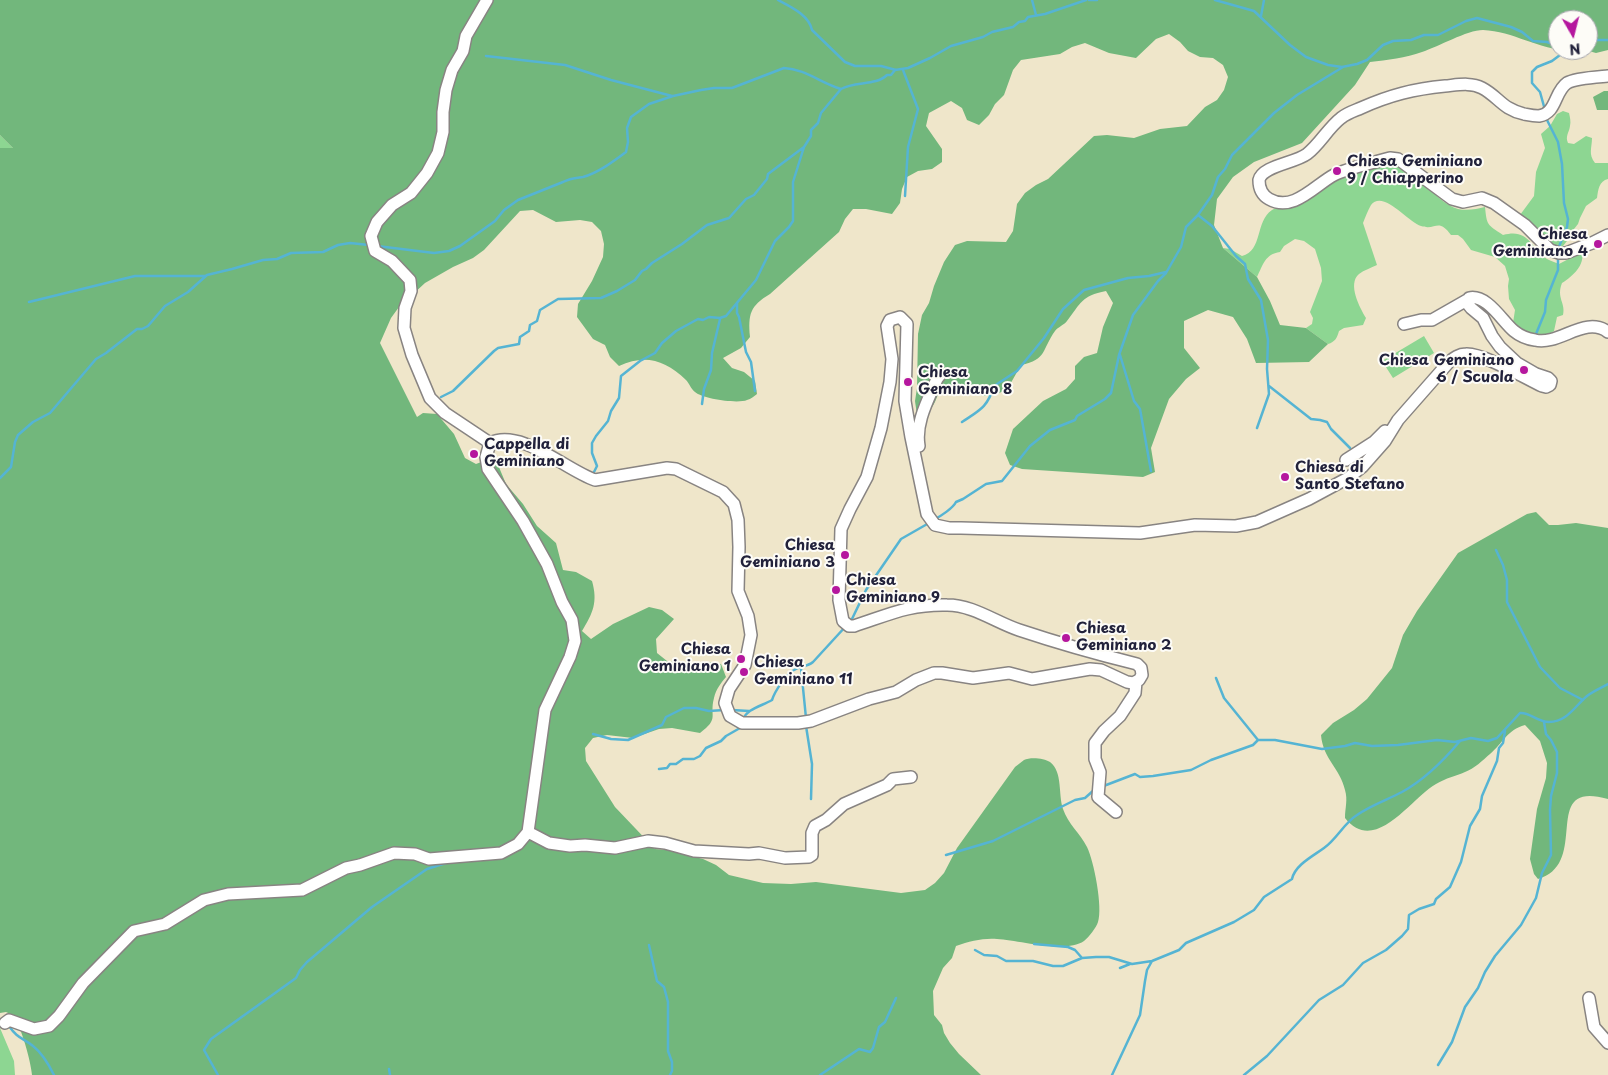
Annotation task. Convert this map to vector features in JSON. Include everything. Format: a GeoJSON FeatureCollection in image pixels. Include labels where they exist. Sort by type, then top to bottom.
{"type":"FeatureCollection","features":[{"type":"Feature","properties":{"kind":"street"},"geometry":{"type":"LineString","coordinates":[[487,0],[466,36],[463,51],[452,70],[446,90],[443,132],[438,153],[427,173],[411,193],[392,205],[377,222],[371,236],[375,251],[392,261],[410,280],[411,291],[405,308],[404,328],[412,355],[430,398],[445,413],[490,443]]}},
{"type":"Feature","properties":{"kind":"street"},"geometry":{"type":"LineString","coordinates":[[1608,76],[1571,81],[1560,90],[1552,108],[1547,113],[1534,116],[1515,112],[1505,107],[1484,89],[1467,84],[1390,95],[1341,118],[1306,155],[1264,172],[1259,178],[1259,183],[1262,192],[1270,199],[1278,202],[1291,202],[1335,174],[1390,158],[1398,159],[1452,199],[1463,202],[1482,198],[1494,203],[1524,225],[1550,250],[1559,253],[1566,252],[1608,235]]}},
{"type":"Feature","properties":{"kind":"street"},"geometry":{"type":"LineString","coordinates":[[1404,324],[1421,320],[1432,320],[1467,300],[1476,297],[1495,311],[1514,331],[1538,341],[1548,340],[1592,326],[1603,328],[1608,332]]}},
{"type":"Feature","properties":{"kind":"street"},"geometry":{"type":"LineString","coordinates":[[1346,460],[1374,442],[1455,357],[1464,354],[1481,357],[1542,386],[1550,386],[1551,381],[1548,378],[1527,369],[1500,347],[1483,318],[1469,306],[1467,300]]}},
{"type":"Feature","properties":{"kind":"street"},"geometry":{"type":"LineString","coordinates":[[490,443],[497,440],[511,440],[532,446],[595,480],[657,468],[676,468],[723,492],[734,504],[738,520],[738,591],[750,625],[751,635],[745,665],[729,689],[726,703],[730,716],[742,723],[798,723],[811,721],[870,699],[896,692],[916,680],[934,673],[973,678],[1009,673],[1032,679],[1090,669],[1101,670],[1130,683],[1136,682],[1141,678],[1142,672],[1137,664],[1017,629],[970,608],[938,605],[907,608],[854,626],[850,626],[843,621],[839,600],[842,529],[850,509],[868,477],[881,428],[890,382],[892,358],[887,326],[890,320],[896,317],[903,318],[907,324],[905,401],[927,514],[935,524],[949,528],[1140,533],[1195,525],[1249,525],[1308,499],[1348,478],[1369,460],[1385,441],[1394,422]]}},
{"type":"Feature","properties":{"kind":"street"},"geometry":{"type":"LineString","coordinates":[[919,478],[925,476],[917,436],[940,375],[941,388]]}},
{"type":"Feature","properties":{"kind":"street"},"geometry":{"type":"LineString","coordinates":[[5,1023],[9,1020],[34,1029],[48,1026],[60,1016],[83,983],[134,931],[165,924],[204,900],[228,894],[302,890],[346,868],[394,853],[415,854],[429,859],[500,853],[518,844],[528,832],[544,710],[570,657],[575,641],[572,620],[562,602],[547,564],[523,521],[488,469],[486,457],[490,443]]}},
{"type":"Feature","properties":{"kind":"street"},"geometry":{"type":"LineString","coordinates":[[1116,812],[1098,797],[1100,772],[1095,759],[1095,743],[1104,730],[1120,716],[1135,693],[1136,682]]}},
{"type":"Feature","properties":{"kind":"street"},"geometry":{"type":"LineString","coordinates":[[528,832],[550,843],[570,846],[585,845],[615,848],[648,841],[665,843],[694,851],[759,853],[785,858],[809,857],[812,855],[812,833],[815,826],[826,820],[844,804],[887,785],[892,779],[910,777]]}},
{"type":"Feature","properties":{"kind":"street"},"geometry":{"type":"LineString","coordinates":[[1589,998],[1594,1027],[1608,1043]]}},
{"type":"Feature","properties":{"kind":"green space"},"geometry":{"type":"Polygon","coordinates":[[[0,0],[1608,0],[1608,50],[1598,52],[1598,10],[1548,10],[1548,47],[1495,31],[1483,30],[1452,39],[1416,54],[1370,62],[1355,85],[1302,143],[1254,162],[1233,177],[1217,199],[1214,225],[1223,248],[1257,277],[1280,325],[1306,328],[1328,344],[1309,362],[1256,363],[1247,339],[1233,317],[1208,310],[1184,321],[1184,348],[1200,368],[1186,379],[1169,399],[1151,448],[1155,472],[1143,477],[1022,469],[1010,465],[1005,453],[1013,429],[1043,401],[1066,389],[1075,379],[1075,366],[1084,357],[1097,353],[1103,327],[1113,303],[1106,291],[1091,295],[1082,301],[1066,322],[1055,331],[1040,357],[1021,365],[1008,388],[996,395],[982,396],[972,388],[959,384],[939,392],[932,407],[917,415],[915,401],[918,334],[922,315],[929,303],[934,286],[944,262],[955,245],[967,241],[1006,242],[1013,231],[1017,204],[1025,193],[1048,179],[1094,136],[1107,135],[1134,138],[1160,129],[1187,126],[1205,107],[1217,100],[1224,90],[1228,77],[1223,65],[1213,58],[1200,57],[1188,51],[1169,34],[1156,39],[1136,58],[1109,53],[1085,43],[1072,47],[1060,54],[1021,60],[1013,70],[1004,95],[979,125],[967,120],[962,108],[951,101],[929,113],[926,126],[942,149],[942,162],[932,169],[918,171],[907,177],[902,189],[900,203],[892,214],[866,209],[853,209],[845,219],[839,232],[754,307],[749,322],[750,337],[741,348],[723,358],[732,368],[744,372],[755,381],[757,394],[748,400],[729,401],[699,395],[678,373],[654,361],[637,360],[619,366],[610,357],[605,345],[593,339],[577,317],[578,304],[592,281],[603,257],[604,244],[601,231],[592,222],[580,220],[556,222],[533,210],[520,211],[484,250],[473,258],[425,283],[399,307],[391,318],[380,343],[417,417],[423,413],[437,414],[454,434],[465,458],[476,464],[492,458],[496,460],[506,484],[523,504],[537,526],[556,543],[563,570],[576,572],[592,581],[595,595],[593,607],[582,631],[591,639],[613,624],[649,607],[662,610],[674,619],[656,639],[657,653],[667,661],[721,664],[726,677],[715,695],[712,720],[700,733],[672,728],[659,729],[633,738],[607,735],[593,738],[585,748],[586,761],[615,807],[655,849],[668,850],[703,859],[716,865],[729,875],[763,883],[791,884],[816,882],[901,893],[925,890],[944,873],[957,848],[1015,767],[1024,760],[1033,758],[1050,762],[1054,766],[1059,777],[1063,809],[1090,854],[1099,896],[1098,922],[1088,937],[1076,945],[1054,946],[992,939],[976,940],[956,946],[952,958],[943,968],[933,991],[934,1015],[942,1025],[950,1043],[981,1075],[32,1075],[25,1044],[16,1021],[9,1013],[0,1013],[0,148],[13,148],[0,135],[0,0]]]}},
{"type":"Feature","properties":{"kind":"green space"},"geometry":{"type":"Polygon","coordinates":[[[1608,91],[1608,110],[1597,110],[1593,97],[1608,91]]]}},
{"type":"Feature","properties":{"kind":"green space"},"geometry":{"type":"Polygon","coordinates":[[[1563,111],[1569,113],[1570,118],[1567,136],[1568,143],[1574,144],[1586,136],[1592,138],[1592,157],[1595,163],[1608,163],[1608,179],[1601,184],[1597,198],[1586,206],[1578,224],[1567,241],[1563,246],[1556,247],[1520,215],[1534,196],[1536,172],[1545,148],[1541,134],[1550,126],[1557,114],[1563,111]]]}},
{"type":"Feature","properties":{"kind":"green space"},"geometry":{"type":"Polygon","coordinates":[[[0,135],[14,149],[0,148],[0,135]]]}},
{"type":"Feature","properties":{"kind":"green space"},"geometry":{"type":"Polygon","coordinates":[[[1388,164],[1408,170],[1440,199],[1458,209],[1468,210],[1485,207],[1487,221],[1491,226],[1503,235],[1511,233],[1523,236],[1547,259],[1559,264],[1582,252],[1580,266],[1574,274],[1562,283],[1560,288],[1560,297],[1564,311],[1563,315],[1557,317],[1554,331],[1543,335],[1532,334],[1522,330],[1513,323],[1515,310],[1509,299],[1509,279],[1505,266],[1495,257],[1471,250],[1463,239],[1458,235],[1451,235],[1443,227],[1421,226],[1396,208],[1382,201],[1376,201],[1371,205],[1363,223],[1377,265],[1359,274],[1354,284],[1356,296],[1366,318],[1363,325],[1344,328],[1339,331],[1335,339],[1328,344],[1306,328],[1312,324],[1313,318],[1310,312],[1322,281],[1321,268],[1315,249],[1304,241],[1295,239],[1284,246],[1280,252],[1268,258],[1257,277],[1223,248],[1230,249],[1242,256],[1249,253],[1256,242],[1263,221],[1272,210],[1294,206],[1342,178],[1388,164]]]}},
{"type":"Feature","properties":{"kind":"green space"},"geometry":{"type":"Polygon","coordinates":[[[1424,336],[1434,353],[1393,378],[1382,361],[1424,336]]]}},
{"type":"Feature","properties":{"kind":"green space"},"geometry":{"type":"Polygon","coordinates":[[[1536,512],[1549,525],[1576,523],[1608,528],[1608,799],[1587,796],[1575,801],[1569,811],[1562,857],[1554,870],[1538,879],[1534,874],[1530,859],[1537,809],[1546,778],[1547,763],[1540,741],[1525,725],[1509,733],[1475,767],[1436,784],[1392,820],[1380,828],[1368,831],[1356,828],[1345,818],[1346,794],[1343,782],[1325,751],[1321,735],[1333,723],[1367,699],[1392,668],[1403,635],[1417,611],[1458,553],[1527,514],[1536,512]]]}},
{"type":"Feature","properties":{"kind":"green space"},"geometry":{"type":"Polygon","coordinates":[[[0,1028],[14,1061],[15,1075],[0,1075],[0,1028]]]}},
{"type":"Feature","properties":{"kind":"waterway"},"geometry":{"type":"LineString","coordinates":[[778,0],[803,16],[812,30],[845,62],[855,66],[881,66],[896,70]]}},
{"type":"Feature","properties":{"kind":"waterway"},"geometry":{"type":"LineString","coordinates":[[1032,0],[1036,15]]}},
{"type":"Feature","properties":{"kind":"waterway"},"geometry":{"type":"LineString","coordinates":[[377,246],[434,253],[449,251],[460,246],[495,221],[504,210],[518,200],[573,178],[594,173],[626,152],[628,142],[627,128],[631,117],[649,104],[701,90],[732,88],[784,68],[799,71],[841,89],[877,81],[887,75],[891,75],[895,70],[908,68],[951,46],[1013,27],[1019,22],[1025,21],[1028,17],[1045,14],[1086,0]]}},
{"type":"Feature","properties":{"kind":"waterway"},"geometry":{"type":"LineString","coordinates":[[1089,0],[1097,0]]}},
{"type":"Feature","properties":{"kind":"waterway"},"geometry":{"type":"LineString","coordinates":[[1215,0],[1254,11],[1290,45],[1306,57],[1328,65],[1342,67],[1367,60],[1383,45],[1393,41],[1411,40],[1424,35],[1438,35],[1466,21],[1477,18],[1511,27],[1522,32],[1533,41],[1548,42]]}},
{"type":"Feature","properties":{"kind":"waterway"},"geometry":{"type":"LineString","coordinates":[[1261,16],[1264,0]]}},
{"type":"Feature","properties":{"kind":"waterway"},"geometry":{"type":"LineString","coordinates":[[1598,40],[1608,40]]}},
{"type":"Feature","properties":{"kind":"waterway"},"geometry":{"type":"LineString","coordinates":[[486,56],[565,65],[611,80],[672,96]]}},
{"type":"Feature","properties":{"kind":"waterway"},"geometry":{"type":"LineString","coordinates":[[1545,110],[1540,92],[1532,83],[1532,72],[1537,67],[1553,60]]}},
{"type":"Feature","properties":{"kind":"waterway"},"geometry":{"type":"LineString","coordinates":[[935,519],[950,509],[956,502],[986,484],[1002,481],[1030,446],[1050,430],[1075,420],[1077,416],[1105,399],[1111,393],[1119,355],[1133,315],[1166,273],[1181,247],[1186,227],[1198,215],[1212,195],[1218,177],[1225,169],[1232,155],[1274,113],[1297,95],[1343,67]]}},
{"type":"Feature","properties":{"kind":"waterway"},"geometry":{"type":"LineString","coordinates":[[903,70],[918,109],[908,147],[905,196]]}},
{"type":"Feature","properties":{"kind":"waterway"},"geometry":{"type":"LineString","coordinates":[[593,474],[597,466],[592,453],[592,443],[608,421],[611,411],[619,398],[621,376],[640,361],[655,353],[662,343],[676,331],[698,319],[703,320],[709,317],[720,318],[726,316],[756,280],[775,241],[793,221],[793,182],[804,147],[811,136],[811,130],[818,123],[821,113],[841,89]]}},
{"type":"Feature","properties":{"kind":"waterway"},"geometry":{"type":"LineString","coordinates":[[1546,118],[1558,142],[1562,164],[1564,203],[1568,219],[1567,227],[1558,249]]}},
{"type":"Feature","properties":{"kind":"waterway"},"geometry":{"type":"LineString","coordinates":[[441,397],[453,391],[498,348],[519,344],[520,337],[529,331],[530,325],[537,321],[540,310],[558,299],[601,298],[617,291],[635,280],[652,263],[707,225],[729,218],[746,199],[754,195],[767,179],[768,174],[804,147]]}},
{"type":"Feature","properties":{"kind":"waterway"},"geometry":{"type":"LineString","coordinates":[[1198,215],[1212,226],[1236,256],[1245,264],[1248,279],[1261,300],[1268,340],[1267,369],[1269,394],[1257,428]]}},
{"type":"Feature","properties":{"kind":"waterway"},"geometry":{"type":"LineString","coordinates":[[0,478],[11,467],[18,435],[33,422],[50,413],[96,359],[137,329],[148,326],[165,306],[188,292],[207,275],[263,260],[277,259],[291,253],[323,252],[338,245],[350,243],[369,245]]}},
{"type":"Feature","properties":{"kind":"waterway"},"geometry":{"type":"LineString","coordinates":[[1536,334],[1545,312],[1546,300],[1558,270],[1558,257]]}},
{"type":"Feature","properties":{"kind":"waterway"},"geometry":{"type":"LineString","coordinates":[[962,422],[986,404],[994,386],[1017,371],[1044,338],[1063,309],[1084,290],[1128,278],[1166,272]]}},
{"type":"Feature","properties":{"kind":"waterway"},"geometry":{"type":"LineString","coordinates":[[29,302],[135,276],[205,276]]}},
{"type":"Feature","properties":{"kind":"waterway"},"geometry":{"type":"LineString","coordinates":[[737,303],[737,313],[746,352],[751,362],[755,391]]}},
{"type":"Feature","properties":{"kind":"waterway"},"geometry":{"type":"LineString","coordinates":[[702,404],[704,389],[711,370],[712,353],[720,319]]}},
{"type":"Feature","properties":{"kind":"waterway"},"geometry":{"type":"LineString","coordinates":[[1120,355],[1134,401],[1140,409],[1151,471]]}},
{"type":"Feature","properties":{"kind":"waterway"},"geometry":{"type":"LineString","coordinates":[[1269,386],[1311,419],[1327,422],[1331,429],[1350,448]]}},
{"type":"Feature","properties":{"kind":"waterway"},"geometry":{"type":"LineString","coordinates":[[851,621],[866,590],[901,539],[929,523]]}},
{"type":"Feature","properties":{"kind":"waterway"},"geometry":{"type":"LineString","coordinates":[[1496,550],[1507,580],[1507,602],[1540,667],[1560,688],[1583,700]]}},
{"type":"Feature","properties":{"kind":"waterway"},"geometry":{"type":"LineString","coordinates":[[743,720],[751,710],[772,700],[788,675],[796,669],[813,662],[846,626]]}},
{"type":"Feature","properties":{"kind":"waterway"},"geometry":{"type":"LineString","coordinates":[[801,668],[806,718]]}},
{"type":"Feature","properties":{"kind":"waterway"},"geometry":{"type":"LineString","coordinates":[[1216,678],[1224,698],[1258,740]]}},
{"type":"Feature","properties":{"kind":"waterway"},"geometry":{"type":"LineString","coordinates":[[1101,787],[1135,774],[1140,777],[1191,770],[1211,760],[1253,745],[1258,740],[1275,740],[1322,749],[1355,743],[1372,746],[1437,740],[1455,742],[1471,738],[1488,741],[1497,738],[1520,713],[1545,722],[1555,721],[1570,713],[1589,694],[1608,684]]}},
{"type":"Feature","properties":{"kind":"waterway"},"geometry":{"type":"LineString","coordinates":[[593,734],[611,739],[628,740],[662,725],[666,717],[684,708],[709,711],[724,710]]}},
{"type":"Feature","properties":{"kind":"waterway"},"geometry":{"type":"LineString","coordinates":[[732,710],[749,711]]}},
{"type":"Feature","properties":{"kind":"waterway"},"geometry":{"type":"LineString","coordinates":[[1438,1065],[1452,1042],[1465,1007],[1478,988],[1485,972],[1495,956],[1521,925],[1536,898],[1542,873],[1551,855],[1550,810],[1551,796],[1557,773],[1557,752],[1546,734],[1544,722]]}},
{"type":"Feature","properties":{"kind":"waterway"},"geometry":{"type":"LineString","coordinates":[[659,769],[667,768],[670,764],[676,764],[683,759],[694,759],[700,756],[706,748],[721,741],[740,728],[741,725]]}},
{"type":"Feature","properties":{"kind":"waterway"},"geometry":{"type":"LineString","coordinates":[[806,726],[812,764],[811,799]]}},
{"type":"Feature","properties":{"kind":"waterway"},"geometry":{"type":"LineString","coordinates":[[1244,1075],[1267,1056],[1319,1000],[1343,985],[1363,963],[1386,950],[1402,936],[1408,929],[1409,915],[1434,904],[1436,899],[1450,887],[1461,862],[1470,826],[1480,809],[1482,796],[1497,761],[1505,731]]}},
{"type":"Feature","properties":{"kind":"waterway"},"geometry":{"type":"LineString","coordinates":[[975,950],[984,955],[997,956],[1006,961],[1033,961],[1053,966],[1063,966],[1082,958],[1096,957],[1109,957],[1132,964],[1152,961],[1179,950],[1186,943],[1234,922],[1254,910],[1264,897],[1292,879],[1297,869],[1329,844],[1352,818],[1418,782],[1460,741]]}},
{"type":"Feature","properties":{"kind":"waterway"},"geometry":{"type":"LineString","coordinates":[[946,855],[993,841],[1075,800],[1085,798],[1094,790]]}},
{"type":"Feature","properties":{"kind":"waterway"},"geometry":{"type":"LineString","coordinates":[[218,1075],[204,1050],[211,1039],[296,978],[307,962],[372,907],[427,869],[446,863]]}},
{"type":"Feature","properties":{"kind":"waterway"},"geometry":{"type":"LineString","coordinates":[[1034,944],[1068,947],[1075,950],[1082,958]]}},
{"type":"Feature","properties":{"kind":"waterway"},"geometry":{"type":"LineString","coordinates":[[649,945],[657,981],[664,987],[668,1002],[668,1051],[672,1062],[670,1075]]}},
{"type":"Feature","properties":{"kind":"waterway"},"geometry":{"type":"LineString","coordinates":[[1112,1075],[1140,1015],[1147,970],[1152,961]]}},
{"type":"Feature","properties":{"kind":"waterway"},"geometry":{"type":"LineString","coordinates":[[1120,968],[1130,964]]}},
{"type":"Feature","properties":{"kind":"waterway"},"geometry":{"type":"LineString","coordinates":[[820,1075],[859,1049],[870,1052],[879,1027],[885,1022],[896,998]]}},
{"type":"Feature","properties":{"kind":"waterway"},"geometry":{"type":"LineString","coordinates":[[9,1026],[18,1036],[39,1052],[48,1063],[54,1075]]}},
{"type":"Feature","properties":{"kind":"waterway"},"geometry":{"type":"LineString","coordinates":[[389,1069],[390,1075]]}},
{"type":"Feature","properties":{"kind":"place","name":"Chiesa Geminiano 9 / Chiapperino"},"geometry":{"type":"Point","coordinates":[1337,171]}},
{"type":"Feature","properties":{"kind":"place","name":"Chiesa Geminiano 4"},"geometry":{"type":"Point","coordinates":[1598,244]}},
{"type":"Feature","properties":{"kind":"place","name":"Chiesa Geminiano 6 / Scuola"},"geometry":{"type":"Point","coordinates":[1524,370]}},
{"type":"Feature","properties":{"kind":"place","name":"Chiesa Geminiano 8"},"geometry":{"type":"Point","coordinates":[908,382]}},
{"type":"Feature","properties":{"kind":"place","name":"Cappella di Geminiano"},"geometry":{"type":"Point","coordinates":[474,454]}},
{"type":"Feature","properties":{"kind":"place","name":"Chiesa di Santo Stefano"},"geometry":{"type":"Point","coordinates":[1285,477]}},
{"type":"Feature","properties":{"kind":"place","name":"Chiesa Geminiano 3"},"geometry":{"type":"Point","coordinates":[845,555]}},
{"type":"Feature","properties":{"kind":"place","name":"Chiesa Geminiano 9"},"geometry":{"type":"Point","coordinates":[836,590]}},
{"type":"Feature","properties":{"kind":"place","name":"Chiesa Geminiano 2"},"geometry":{"type":"Point","coordinates":[1066,638]}},
{"type":"Feature","properties":{"kind":"place","name":"Chiesa Geminiano 1"},"geometry":{"type":"Point","coordinates":[741,659]}},
{"type":"Feature","properties":{"kind":"place","name":"Chiesa Geminiano 11"},"geometry":{"type":"Point","coordinates":[744,672]}}]}
